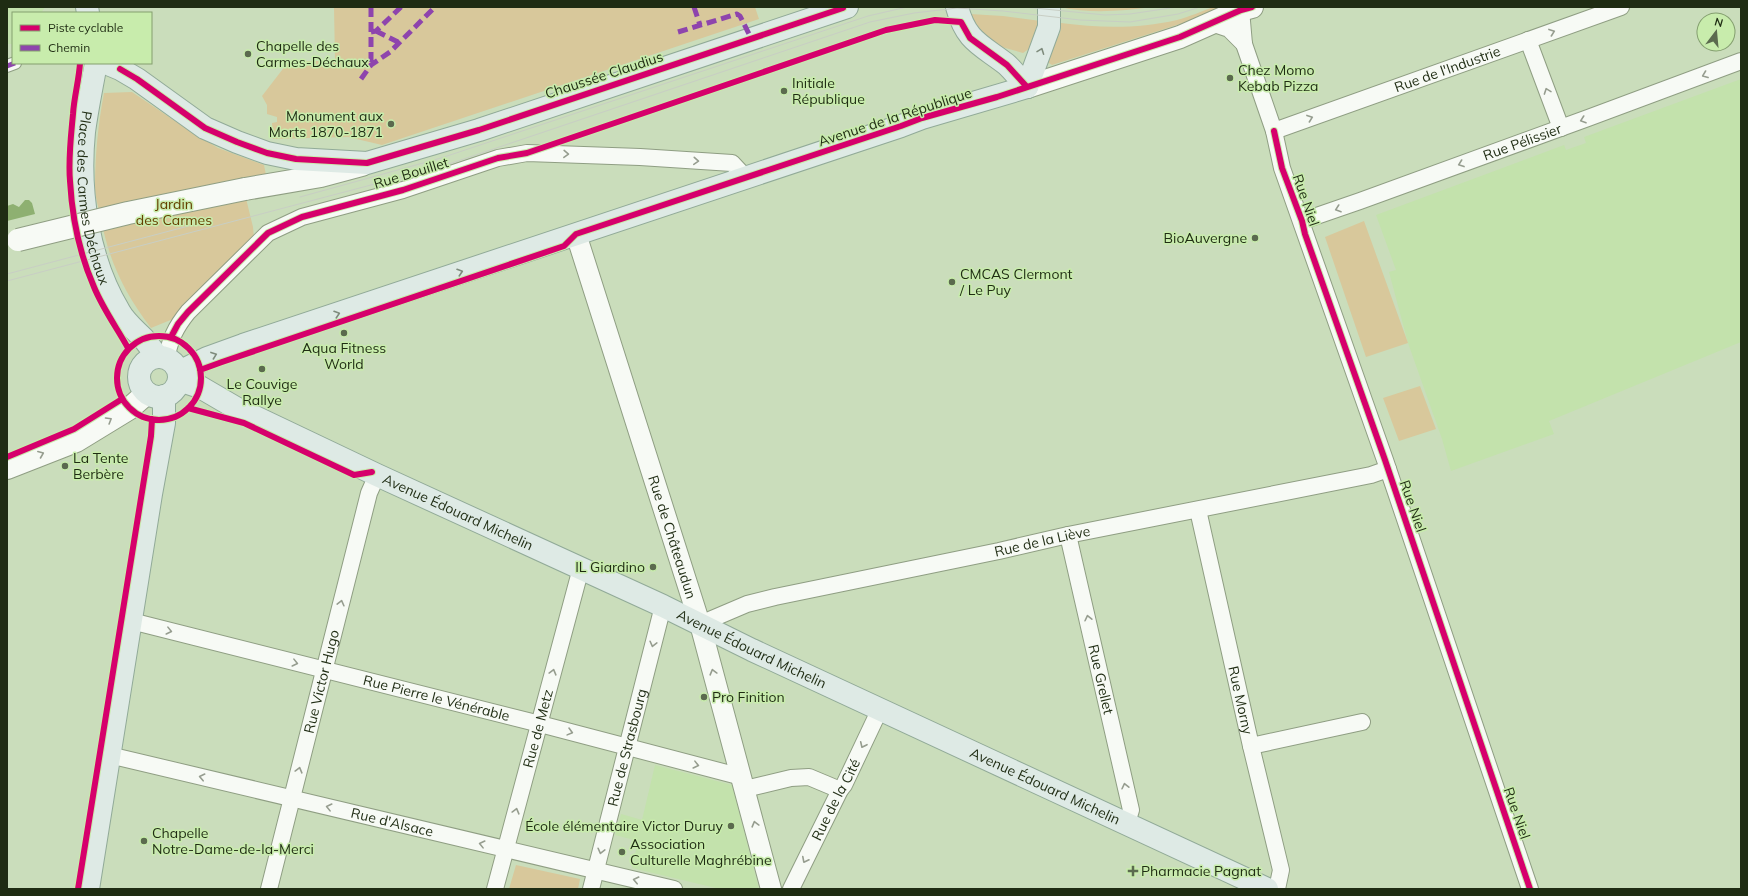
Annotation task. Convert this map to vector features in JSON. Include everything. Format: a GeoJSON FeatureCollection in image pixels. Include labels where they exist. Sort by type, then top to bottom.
{"type":"FeatureCollection","features":[{"type":"Feature","properties":{"kind":"main road","name":"Chaussée Claudius"},"geometry":{"type":"LineString","coordinates":[[108,64],[126,73],[205,128],[237,142],[267,153],[296,159],[367,163],[479,130],[847,7]]}},
{"type":"Feature","properties":{"kind":"main road"},"geometry":{"type":"LineString","coordinates":[[957,7],[961,22],[970,38],[1007,65],[1027,87],[1049,27],[1050,7]]}},
{"type":"Feature","properties":{"kind":"main road","name":"Avenue de la République"},"geometry":{"type":"LineString","coordinates":[[164,377],[207,358],[243,345],[922,118],[1027,87],[1180,36],[1244,8]]}},
{"type":"Feature","properties":{"kind":"main road","name":"Place des Carmes Déchaux"},"geometry":{"type":"LineString","coordinates":[[96,64],[84,133],[83,158],[87,220],[99,267],[119,311],[164,377]]}},
{"type":"Feature","properties":{"kind":"main road"},"geometry":{"type":"LineString","coordinates":[[12,241],[128,212],[321,176],[367,163]]}},
{"type":"Feature","properties":{"kind":"main road"},"geometry":{"type":"LineString","coordinates":[[7,468],[76,441],[130,408],[164,377]]}},
{"type":"Feature","properties":{"kind":"main road"},"geometry":{"type":"LineString","coordinates":[[88,889],[163,430],[164,377]]}},
{"type":"Feature","properties":{"kind":"main road","name":"Avenue Édouard Michelin"},"geometry":{"type":"LineString","coordinates":[[164,377],[194,400],[236,408],[1267,889]]}},
{"type":"Feature","properties":{"kind":"street","name":"Rue de l'Industrie"},"geometry":{"type":"LineString","coordinates":[[1274,131],[1621,7]]}},
{"type":"Feature","properties":{"kind":"street","name":"Rue Niel"},"geometry":{"type":"LineString","coordinates":[[1244,8],[1244,44],[1274,131],[1282,168],[1302,221],[1305,234],[1388,470],[1530,889]]}},
{"type":"Feature","properties":{"kind":"street","name":"Rue Niel"},"geometry":{"type":"LineString","coordinates":[[1211,23],[1229,29],[1244,44]]}},
{"type":"Feature","properties":{"kind":"street"},"geometry":{"type":"LineString","coordinates":[[1528,40],[1561,128]]}},
{"type":"Feature","properties":{"kind":"street","name":"Rue Pélissier"},"geometry":{"type":"LineString","coordinates":[[1302,221],[1561,128],[1741,61]]}},
{"type":"Feature","properties":{"kind":"street","name":"Rue Bouillet"},"geometry":{"type":"LineString","coordinates":[[164,377],[171,337],[178,324],[188,312],[268,233],[302,217],[403,190],[498,158],[527,153],[640,157],[732,163],[746,178]]}},
{"type":"Feature","properties":{"kind":"street","name":"Rue de Châteaudun"},"geometry":{"type":"LineString","coordinates":[[576,234],[700,624],[744,783],[771,889]]}},
{"type":"Feature","properties":{"kind":"street","name":"Rue de la Liève"},"geometry":{"type":"LineString","coordinates":[[700,624],[748,604],[1068,535],[1371,475],[1388,470]]}},
{"type":"Feature","properties":{"kind":"street","name":"Rue Victor Hugo"},"geometry":{"type":"LineString","coordinates":[[269,889],[369,493],[377,474]]}},
{"type":"Feature","properties":{"kind":"street","name":"Rue Morny"},"geometry":{"type":"LineString","coordinates":[[1198,510],[1251,746],[1281,870],[1277,889]]}},
{"type":"Feature","properties":{"kind":"street","name":"Rue Grellet"},"geometry":{"type":"LineString","coordinates":[[1068,535],[1131,810],[1127,824]]}},
{"type":"Feature","properties":{"kind":"street","name":"Rue de Metz"},"geometry":{"type":"LineString","coordinates":[[495,889],[581,568]]}},
{"type":"Feature","properties":{"kind":"street","name":"Rue de Strasbourg"},"geometry":{"type":"LineString","coordinates":[[591,889],[663,606]]}},
{"type":"Feature","properties":{"kind":"street","name":"Rue Pierre le Vénérable"},"geometry":{"type":"LineString","coordinates":[[131,621],[540,724],[744,783]]}},
{"type":"Feature","properties":{"kind":"street","name":"Rue de la Cité"},"geometry":{"type":"LineString","coordinates":[[791,889],[840,790],[844,785],[880,709]]}},
{"type":"Feature","properties":{"kind":"street"},"geometry":{"type":"LineString","coordinates":[[1251,746],[1362,722]]}},
{"type":"Feature","properties":{"kind":"street","name":"Rue d'Alsace"},"geometry":{"type":"LineString","coordinates":[[109,755],[674,889]]}},
{"type":"Feature","properties":{"kind":"street"},"geometry":{"type":"LineString","coordinates":[[744,783],[809,777],[840,790]]}},
{"type":"Feature","properties":{"kind":"shaded area"},"geometry":{"type":"Polygon","coordinates":[[[7,7],[45,7],[42,12],[12,12],[12,44],[7,44],[7,7]]]}},
{"type":"Feature","properties":{"kind":"shaded area"},"geometry":{"type":"Polygon","coordinates":[[[1741,79],[1741,342],[1549,421],[1554,434],[1451,471],[1442,439],[1408,343],[1389,272],[1396,270],[1376,215],[1564,145],[1566,150],[1586,143],[1584,137],[1741,79]]]}},
{"type":"Feature","properties":{"kind":"shaded area"},"geometry":{"type":"Polygon","coordinates":[[[25,200],[29,200],[32,203],[35,214],[7,221],[7,206],[13,204],[19,207],[25,200]]]}},
{"type":"Feature","properties":{"kind":"shaded area"},"geometry":{"type":"Polygon","coordinates":[[[655,765],[732,785],[759,889],[720,889],[632,868],[638,841],[615,835],[621,814],[642,820],[655,765]]]}},
{"type":"Feature","properties":{"kind":"green space"},"geometry":{"type":"Polygon","coordinates":[[[334,7],[755,7],[759,19],[382,145],[348,137],[273,139],[272,123],[277,122],[277,117],[267,114],[267,105],[262,96],[289,61],[335,61],[334,7]]]}},
{"type":"Feature","properties":{"kind":"green space"},"geometry":{"type":"Polygon","coordinates":[[[1060,7],[1153,7],[1118,11],[1083,11],[1060,7]]]}},
{"type":"Feature","properties":{"kind":"green space"},"geometry":{"type":"Polygon","coordinates":[[[1214,7],[1230,8],[1052,65],[1046,61],[1060,33],[1061,23],[1104,27],[1148,25],[1177,20],[1214,7]]]}},
{"type":"Feature","properties":{"kind":"green space"},"geometry":{"type":"Polygon","coordinates":[[[970,14],[1003,16],[1041,21],[1033,46],[1023,53],[991,44],[978,33],[970,14]]]}},
{"type":"Feature","properties":{"kind":"green space","name":"Jardin des Carmes"},"geometry":{"type":"Polygon","coordinates":[[[132,92],[218,148],[264,165],[266,175],[241,178],[253,227],[254,238],[204,286],[173,319],[151,328],[132,301],[112,260],[103,230],[95,190],[97,140],[104,93],[132,92]]]}},
{"type":"Feature","properties":{"kind":"green space"},"geometry":{"type":"Polygon","coordinates":[[[1364,221],[1408,343],[1366,357],[1325,237],[1364,221]]]}},
{"type":"Feature","properties":{"kind":"green space"},"geometry":{"type":"Polygon","coordinates":[[[1420,386],[1436,429],[1399,441],[1383,398],[1420,386]]]}},
{"type":"Feature","properties":{"kind":"green space"},"geometry":{"type":"Polygon","coordinates":[[[516,865],[580,879],[578,889],[509,889],[516,865]]]}},
{"type":"Feature","properties":{"kind":"tram line"},"geometry":{"type":"LineString","coordinates":[[300,197],[441,158],[868,16],[907,7]]}},
{"type":"Feature","properties":{"kind":"tram line"},"geometry":{"type":"LineString","coordinates":[[1024,7],[1105,15],[1130,14],[1177,7]]}},
{"type":"Feature","properties":{"kind":"tram line"},"geometry":{"type":"LineString","coordinates":[[7,281],[443,166],[870,22],[914,13],[957,8],[1003,11],[1080,20],[1130,22],[1178,14],[1200,7]]}},
{"type":"Feature","properties":{"kind":"tram line"},"geometry":{"type":"LineString","coordinates":[[7,274],[196,224]]}},
{"type":"Feature","properties":{"kind":"marked path"},"geometry":{"type":"LineString","coordinates":[[371,7],[371,65]]}},
{"type":"Feature","properties":{"kind":"marked path"},"geometry":{"type":"LineString","coordinates":[[371,32],[376,31],[401,7]]}},
{"type":"Feature","properties":{"kind":"marked path"},"geometry":{"type":"LineString","coordinates":[[361,79],[371,65],[390,52],[435,7]]}},
{"type":"Feature","properties":{"kind":"marked path"},"geometry":{"type":"LineString","coordinates":[[694,7],[700,25]]}},
{"type":"Feature","properties":{"kind":"marked path"},"geometry":{"type":"LineString","coordinates":[[678,32],[737,14],[740,16],[751,38]]}},
{"type":"Feature","properties":{"kind":"marked path"},"geometry":{"type":"LineString","coordinates":[[376,31],[398,42]]}},
{"type":"Feature","properties":{"kind":"marked path"},"geometry":{"type":"LineString","coordinates":[[7,66],[12,64]]}},
{"type":"Feature","properties":{"kind":"cycle path"},"geometry":{"type":"LineString","coordinates":[[200,370],[564,246],[576,234],[922,118],[997,97],[1180,37],[1241,10],[1252,7]]}},
{"type":"Feature","properties":{"kind":"cycle path"},"geometry":{"type":"LineString","coordinates":[[120,69],[137,79],[205,128],[237,142],[267,153],[296,159],[367,163],[479,130],[843,8]]}},
{"type":"Feature","properties":{"kind":"cycle path"},"geometry":{"type":"LineString","coordinates":[[171,337],[178,324],[188,312],[268,233],[302,217],[403,190],[498,158],[527,153],[886,30],[935,20],[961,22],[970,38],[1007,65],[1027,87]]}},
{"type":"Feature","properties":{"kind":"cycle path"},"geometry":{"type":"LineString","coordinates":[[80,64],[74,108],[69,173],[75,221],[81,249],[94,287],[106,311],[128,348]]}},
{"type":"Feature","properties":{"kind":"cycle path"},"geometry":{"type":"LineString","coordinates":[[1274,131],[1282,168],[1302,221],[1305,234],[1385,460],[1530,889]]}},
{"type":"Feature","properties":{"kind":"cycle path"},"geometry":{"type":"LineString","coordinates":[[159,336],[175,339],[189,348],[198,362],[201,378],[198,394],[189,408],[175,417],[159,420],[143,417],[129,408],[120,394],[117,378],[120,362],[129,348],[143,339],[159,336]]}},
{"type":"Feature","properties":{"kind":"cycle path"},"geometry":{"type":"LineString","coordinates":[[7,457],[74,429],[122,399]]}},
{"type":"Feature","properties":{"kind":"cycle path"},"geometry":{"type":"LineString","coordinates":[[188,408],[244,423],[354,475],[372,472]]}},
{"type":"Feature","properties":{"kind":"cycle path"},"geometry":{"type":"LineString","coordinates":[[78,889],[151,436],[152,419]]}},
{"type":"Feature","properties":{"kind":"place","name":"Chapelle des Carmes-Déchaux"},"geometry":{"type":"Point","coordinates":[248,54]}},
{"type":"Feature","properties":{"kind":"place","name":"Chez Momo Kebab Pizza"},"geometry":{"type":"Point","coordinates":[1230,78]}},
{"type":"Feature","properties":{"kind":"place","name":"Initiale République"},"geometry":{"type":"Point","coordinates":[784,91]}},
{"type":"Feature","properties":{"kind":"place","name":"Monument aux Morts 1870-1871"},"geometry":{"type":"Point","coordinates":[391,124]}},
{"type":"Feature","properties":{"kind":"place","name":"BioAuvergne"},"geometry":{"type":"Point","coordinates":[1255,238]}},
{"type":"Feature","properties":{"kind":"place","name":"CMCAS Clermont / Le Puy"},"geometry":{"type":"Point","coordinates":[952,282]}},
{"type":"Feature","properties":{"kind":"place","name":"Aqua Fitness World"},"geometry":{"type":"Point","coordinates":[344,333]}},
{"type":"Feature","properties":{"kind":"place","name":"Le Couvige Rallye"},"geometry":{"type":"Point","coordinates":[262,369]}},
{"type":"Feature","properties":{"kind":"place","name":"La Tente Berbère"},"geometry":{"type":"Point","coordinates":[65,466]}},
{"type":"Feature","properties":{"kind":"place","name":"IL Giardino"},"geometry":{"type":"Point","coordinates":[653,567]}},
{"type":"Feature","properties":{"kind":"place","name":"Pro Finition"},"geometry":{"type":"Point","coordinates":[704,697]}},
{"type":"Feature","properties":{"kind":"place","name":"École élémentaire Victor Duruy"},"geometry":{"type":"Point","coordinates":[731,826]}},
{"type":"Feature","properties":{"kind":"place","name":"Chapelle Notre-Dame-de-la-Merci"},"geometry":{"type":"Point","coordinates":[144,841]}},
{"type":"Feature","properties":{"kind":"place","name":"Association Culturelle Maghrébine"},"geometry":{"type":"Point","coordinates":[622,852]}},
{"type":"Feature","properties":{"kind":"place","name":"Pharmacie Pagnat"},"geometry":{"type":"Point","coordinates":[1133,871]}}]}
